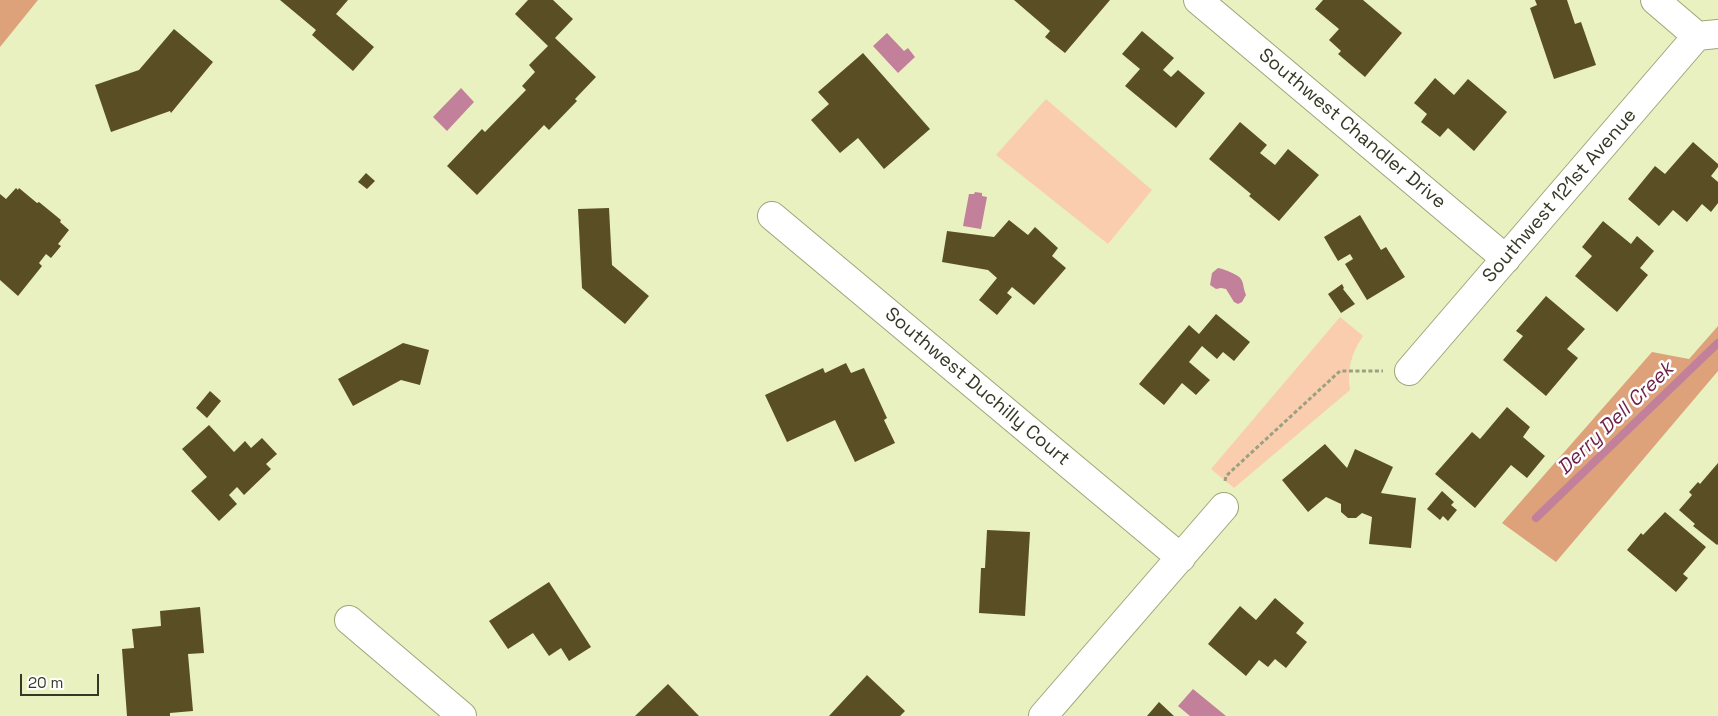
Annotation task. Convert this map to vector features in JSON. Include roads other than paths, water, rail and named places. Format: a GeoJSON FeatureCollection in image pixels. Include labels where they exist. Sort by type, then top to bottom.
{"type":"FeatureCollection","features":[{"type":"Feature","properties":{"kind":"street","name":"Southwest Chandler Drive"},"geometry":{"type":"LineString","coordinates":[[1198,0],[1506,259]]}},
{"type":"Feature","properties":{"kind":"street"},"geometry":{"type":"LineString","coordinates":[[1654,0],[1708,35]]}},
{"type":"Feature","properties":{"kind":"street","name":"Southwest 121st Avenue"},"geometry":{"type":"LineString","coordinates":[[1409,371],[1506,259],[1708,35]]}},
{"type":"Feature","properties":{"kind":"street","name":"Southwest Duchilly Court"},"geometry":{"type":"LineString","coordinates":[[772,216],[1181,558]]}},
{"type":"Feature","properties":{"kind":"street"},"geometry":{"type":"LineString","coordinates":[[1043,716],[1224,507]]}},
{"type":"Feature","properties":{"kind":"street"},"geometry":{"type":"LineString","coordinates":[[349,620],[462,716]]}},
{"type":"Feature","properties":{"kind":"waterway","name":"Derry Dell Creek"},"geometry":{"type":"LineString","coordinates":[[1536,518],[1718,343]]}}]}
